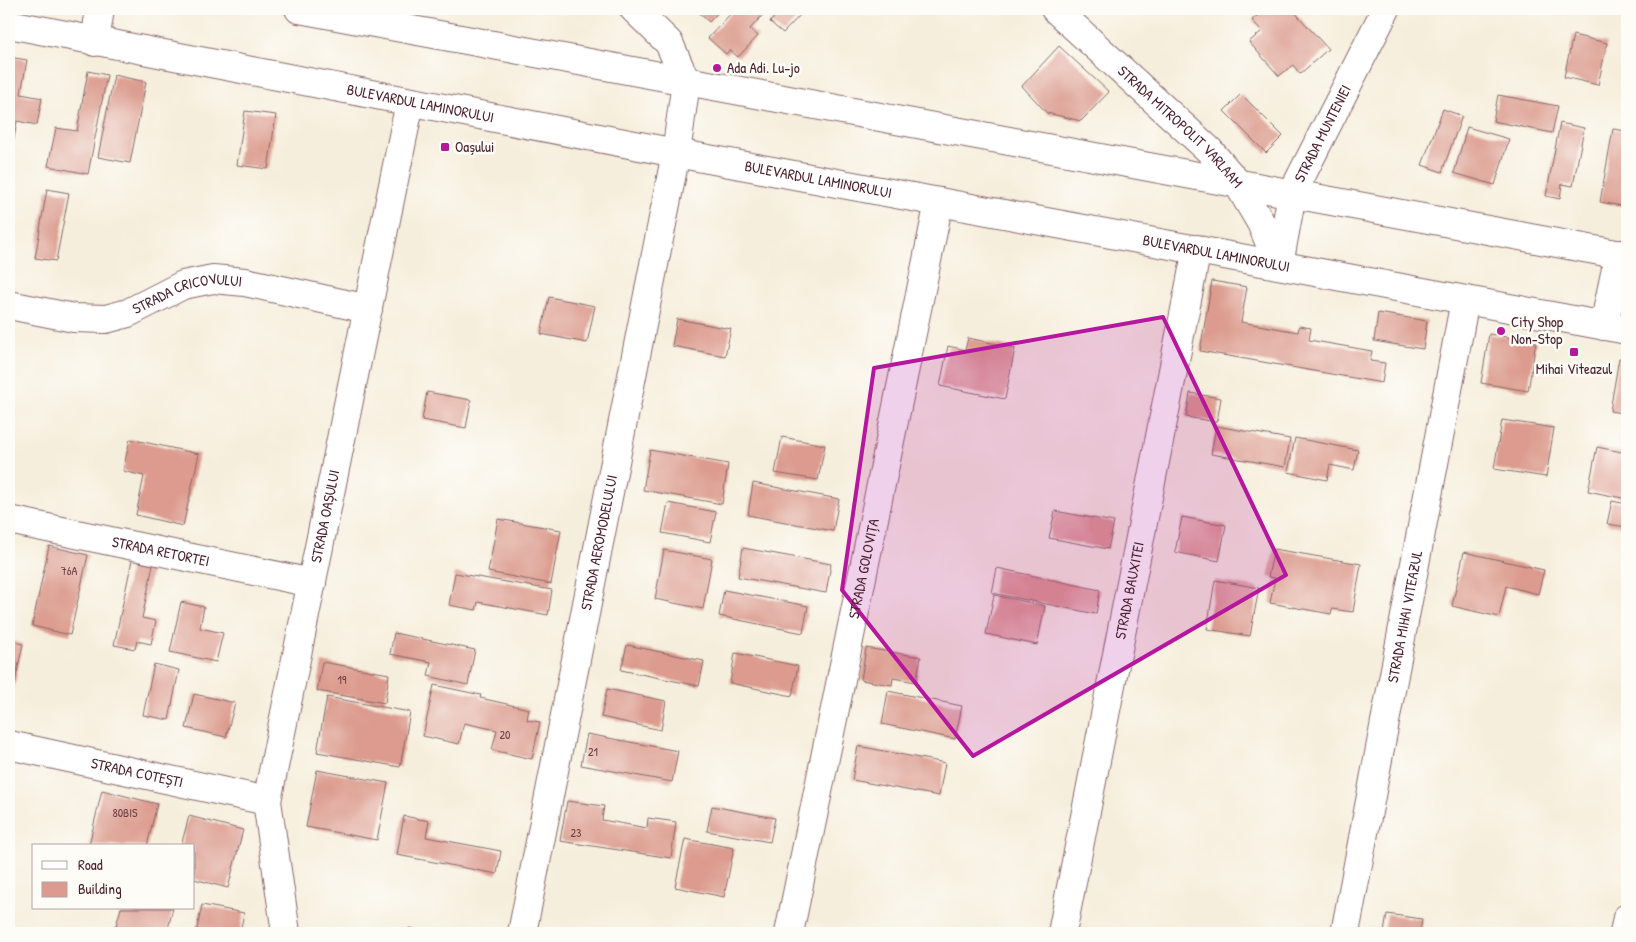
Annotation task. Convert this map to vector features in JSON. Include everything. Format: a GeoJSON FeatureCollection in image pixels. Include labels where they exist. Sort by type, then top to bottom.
{"type":"FeatureCollection","features":[{"type":"Feature","properties":{"kind":"street"},"geometry":{"type":"LineString","coordinates":[[95,42],[100,9]]}},
{"type":"Feature","properties":{"kind":"street"},"geometry":{"type":"LineString","coordinates":[[299,9],[1623,255],[1616,328]]}},
{"type":"Feature","properties":{"kind":"street"},"geometry":{"type":"LineString","coordinates":[[634,9],[669,44],[686,82]]}},
{"type":"Feature","properties":{"kind":"street","name":"STRADA MITROPOLIT VARLAAM"},"geometry":{"type":"LineString","coordinates":[[1055,9],[1209,150],[1238,184],[1261,223],[1280,264]]}},
{"type":"Feature","properties":{"kind":"street","name":"STRADA MUNTENIEI"},"geometry":{"type":"LineString","coordinates":[[1280,264],[1292,194],[1386,9]]}},
{"type":"Feature","properties":{"kind":"street","name":"BULEVARDUL LAMINORULUI"},"geometry":{"type":"LineString","coordinates":[[9,24],[676,153],[1616,328]]}},
{"type":"Feature","properties":{"kind":"street","name":"STRADA AEROMODELULUI"},"geometry":{"type":"LineString","coordinates":[[522,933],[676,153],[686,82]]}},
{"type":"Feature","properties":{"kind":"street","name":"STRADA OAȘULUI"},"geometry":{"type":"LineString","coordinates":[[286,933],[267,801],[410,102]]}},
{"type":"Feature","properties":{"kind":"street","name":"STRADA GOLOVIȚA"},"geometry":{"type":"LineString","coordinates":[[790,933],[939,202]]}},
{"type":"Feature","properties":{"kind":"street","name":"STRADA BAUXITEI"},"geometry":{"type":"LineString","coordinates":[[1062,933],[1197,249]]}},
{"type":"Feature","properties":{"kind":"street","name":"STRADA CRICOVULUI"},"geometry":{"type":"LineString","coordinates":[[9,305],[74,318],[106,320],[128,312],[183,285],[213,279],[245,282],[368,310]]}},
{"type":"Feature","properties":{"kind":"street","name":"STRADA MIHAI VITEAZUL"},"geometry":{"type":"LineString","coordinates":[[1346,933],[1465,300]]}},
{"type":"Feature","properties":{"kind":"street","name":"STRADA RETORTEI"},"geometry":{"type":"LineString","coordinates":[[9,520],[312,584]]}},
{"type":"Feature","properties":{"kind":"street","name":"STRADA COTEȘTI"},"geometry":{"type":"LineString","coordinates":[[9,745],[267,801]]}},
{"type":"Feature","properties":{"kind":"street"},"geometry":{"type":"LineString","coordinates":[[1624,933],[1627,918]]}},
{"type":"Feature","properties":{"kind":"highlighted area"},"geometry":{"type":"Polygon","coordinates":[[[1163,317],[1286,575],[973,756],[842,590],[874,368],[1163,317]]]}},
{"type":"Feature","properties":{"kind":"building"},"geometry":{"type":"Polygon","coordinates":[[[695,9],[721,9],[709,22],[695,9]]]}},
{"type":"Feature","properties":{"kind":"building"},"geometry":{"type":"Polygon","coordinates":[[[735,9],[768,9],[750,29],[758,36],[738,57],[730,50],[726,54],[708,38],[735,9]]]}},
{"type":"Feature","properties":{"kind":"building"},"geometry":{"type":"Polygon","coordinates":[[[782,9],[806,9],[783,33],[770,22],[782,9]]]}},
{"type":"Feature","properties":{"kind":"building"},"geometry":{"type":"Polygon","coordinates":[[[1265,9],[1292,9],[1328,49],[1300,74],[1293,65],[1279,76],[1249,42],[1262,31],[1252,20],[1265,9]]]}},
{"type":"Feature","properties":{"kind":"building"},"geometry":{"type":"Polygon","coordinates":[[[1573,35],[1607,43],[1598,85],[1564,77],[1573,35]]]}},
{"type":"Feature","properties":{"kind":"building"},"geometry":{"type":"Polygon","coordinates":[[[1059,46],[1109,92],[1081,121],[1047,113],[1022,86],[1059,46]]]}},
{"type":"Feature","properties":{"kind":"building"},"geometry":{"type":"Polygon","coordinates":[[[9,57],[27,60],[21,94],[42,98],[37,125],[17,121],[10,162],[9,57]]]}},
{"type":"Feature","properties":{"kind":"building"},"geometry":{"type":"Polygon","coordinates":[[[88,71],[107,75],[88,174],[48,166],[56,128],[77,131],[88,71]]]}},
{"type":"Feature","properties":{"kind":"building"},"geometry":{"type":"Polygon","coordinates":[[[114,75],[146,82],[130,163],[98,157],[114,75]]]}},
{"type":"Feature","properties":{"kind":"building"},"geometry":{"type":"Polygon","coordinates":[[[1241,94],[1283,136],[1266,153],[1224,111],[1241,94]]]}},
{"type":"Feature","properties":{"kind":"building"},"geometry":{"type":"Polygon","coordinates":[[[1498,95],[1558,106],[1552,133],[1493,121],[1498,95]]]}},
{"type":"Feature","properties":{"kind":"building"},"geometry":{"type":"Polygon","coordinates":[[[1443,109],[1462,116],[1442,172],[1422,165],[1443,109]]]}},
{"type":"Feature","properties":{"kind":"building"},"geometry":{"type":"Polygon","coordinates":[[[245,111],[276,115],[268,169],[237,165],[245,111]]]}},
{"type":"Feature","properties":{"kind":"building"},"geometry":{"type":"Polygon","coordinates":[[[1560,123],[1584,128],[1573,186],[1562,184],[1560,199],[1546,196],[1560,123]]]}},
{"type":"Feature","properties":{"kind":"building"},"geometry":{"type":"Polygon","coordinates":[[[1467,127],[1509,139],[1495,185],[1454,173],[1467,127]]]}},
{"type":"Feature","properties":{"kind":"building"},"geometry":{"type":"Polygon","coordinates":[[[1613,129],[1627,131],[1627,207],[1600,202],[1613,129]]]}},
{"type":"Feature","properties":{"kind":"building"},"geometry":{"type":"Polygon","coordinates":[[[47,189],[69,193],[56,261],[35,258],[47,189]]]}},
{"type":"Feature","properties":{"kind":"building"},"geometry":{"type":"Polygon","coordinates":[[[1212,281],[1247,287],[1241,322],[1298,332],[1299,326],[1311,328],[1309,340],[1372,351],[1370,361],[1385,363],[1382,383],[1200,351],[1212,281]]]}},
{"type":"Feature","properties":{"kind":"building"},"geometry":{"type":"Polygon","coordinates":[[[549,297],[595,306],[587,343],[541,334],[549,297]]]}},
{"type":"Feature","properties":{"kind":"building"},"geometry":{"type":"Polygon","coordinates":[[[1378,313],[1427,321],[1423,349],[1374,341],[1378,313]]]}},
{"type":"Feature","properties":{"kind":"building"},"geometry":{"type":"Polygon","coordinates":[[[677,319],[731,329],[725,356],[672,346],[677,319]]]}},
{"type":"Feature","properties":{"kind":"building"},"geometry":{"type":"Polygon","coordinates":[[[1489,334],[1536,342],[1528,391],[1481,383],[1489,334]]]}},
{"type":"Feature","properties":{"kind":"building"},"geometry":{"type":"Polygon","coordinates":[[[968,338],[1015,348],[1005,399],[940,386],[948,346],[965,350],[968,338]]]}},
{"type":"Feature","properties":{"kind":"building"},"geometry":{"type":"Polygon","coordinates":[[[1619,358],[1627,359],[1627,414],[1610,411],[1619,358]]]}},
{"type":"Feature","properties":{"kind":"building"},"geometry":{"type":"Polygon","coordinates":[[[427,392],[471,400],[466,428],[422,420],[427,392]]]}},
{"type":"Feature","properties":{"kind":"building"},"geometry":{"type":"Polygon","coordinates":[[[1190,393],[1221,398],[1217,422],[1186,417],[1190,393]]]}},
{"type":"Feature","properties":{"kind":"building"},"geometry":{"type":"Polygon","coordinates":[[[1502,420],[1554,428],[1546,477],[1494,469],[1502,420]]]}},
{"type":"Feature","properties":{"kind":"building"},"geometry":{"type":"Polygon","coordinates":[[[1216,426],[1290,439],[1285,467],[1211,454],[1216,426]]]}},
{"type":"Feature","properties":{"kind":"building"},"geometry":{"type":"Polygon","coordinates":[[[782,437],[825,445],[818,480],[775,473],[782,437]]]}},
{"type":"Feature","properties":{"kind":"building"},"geometry":{"type":"Polygon","coordinates":[[[1295,438],[1358,450],[1354,470],[1330,465],[1327,480],[1288,472],[1295,438]]]}},
{"type":"Feature","properties":{"kind":"building"},"geometry":{"type":"Polygon","coordinates":[[[130,439],[199,454],[183,526],[136,515],[144,476],[123,471],[130,439]]]}},
{"type":"Feature","properties":{"kind":"building"},"geometry":{"type":"Polygon","coordinates":[[[1597,447],[1627,453],[1627,499],[1588,491],[1597,447]]]}},
{"type":"Feature","properties":{"kind":"building"},"geometry":{"type":"Polygon","coordinates":[[[650,450],[728,464],[722,504],[643,490],[650,450]]]}},
{"type":"Feature","properties":{"kind":"building"},"geometry":{"type":"Polygon","coordinates":[[[753,483],[839,499],[833,531],[748,515],[753,483]]]}},
{"type":"Feature","properties":{"kind":"building"},"geometry":{"type":"Polygon","coordinates":[[[1612,501],[1627,504],[1627,527],[1607,524],[1612,501]]]}},
{"type":"Feature","properties":{"kind":"building"},"geometry":{"type":"Polygon","coordinates":[[[668,503],[716,512],[710,542],[662,533],[668,503]]]}},
{"type":"Feature","properties":{"kind":"building"},"geometry":{"type":"Polygon","coordinates":[[[1055,511],[1114,522],[1108,549],[1049,538],[1055,511]]]}},
{"type":"Feature","properties":{"kind":"building"},"geometry":{"type":"Polygon","coordinates":[[[1182,517],[1226,525],[1219,561],[1175,552],[1182,517]]]}},
{"type":"Feature","properties":{"kind":"building"},"geometry":{"type":"Polygon","coordinates":[[[498,519],[561,530],[551,584],[488,572],[498,519]]]}},
{"type":"Feature","properties":{"kind":"building"},"geometry":{"type":"Polygon","coordinates":[[[49,546],[88,555],[70,635],[32,626],[49,546]]]}},
{"type":"Feature","properties":{"kind":"building"},"geometry":{"type":"Polygon","coordinates":[[[743,548],[831,564],[826,593],[738,577],[743,548]]]}},
{"type":"Feature","properties":{"kind":"building"},"geometry":{"type":"Polygon","coordinates":[[[1274,549],[1361,564],[1353,612],[1332,609],[1331,614],[1270,603],[1275,578],[1268,577],[1274,549]]]}},
{"type":"Feature","properties":{"kind":"building"},"geometry":{"type":"Polygon","coordinates":[[[664,550],[712,559],[703,609],[655,599],[664,550]]]}},
{"type":"Feature","properties":{"kind":"building"},"geometry":{"type":"Polygon","coordinates":[[[1464,552],[1544,570],[1538,594],[1506,586],[1499,617],[1452,606],[1464,552]]]}},
{"type":"Feature","properties":{"kind":"building"},"geometry":{"type":"Polygon","coordinates":[[[132,560],[153,565],[142,618],[156,621],[151,644],[137,641],[135,649],[114,645],[132,560]]]}},
{"type":"Feature","properties":{"kind":"building"},"geometry":{"type":"Polygon","coordinates":[[[997,568],[1100,590],[1096,614],[992,593],[997,568]]]}},
{"type":"Feature","properties":{"kind":"building"},"geometry":{"type":"Polygon","coordinates":[[[455,573],[552,590],[548,615],[478,602],[476,610],[449,605],[455,573]]]}},
{"type":"Feature","properties":{"kind":"building"},"geometry":{"type":"Polygon","coordinates":[[[1215,580],[1259,588],[1250,636],[1207,629],[1215,580]]]}},
{"type":"Feature","properties":{"kind":"building"},"geometry":{"type":"Polygon","coordinates":[[[724,590],[808,606],[803,633],[719,616],[724,590]]]}},
{"type":"Feature","properties":{"kind":"building"},"geometry":{"type":"Polygon","coordinates":[[[994,595],[1045,606],[1037,645],[986,634],[994,595]]]}},
{"type":"Feature","properties":{"kind":"building"},"geometry":{"type":"Polygon","coordinates":[[[181,602],[204,607],[200,628],[223,633],[216,662],[170,652],[181,602]]]}},
{"type":"Feature","properties":{"kind":"building"},"geometry":{"type":"Polygon","coordinates":[[[394,633],[475,650],[468,685],[428,676],[431,662],[390,654],[394,633]]]}},
{"type":"Feature","properties":{"kind":"building"},"geometry":{"type":"Polygon","coordinates":[[[9,640],[23,644],[14,687],[9,686],[9,640]]]}},
{"type":"Feature","properties":{"kind":"building"},"geometry":{"type":"Polygon","coordinates":[[[627,645],[704,661],[699,686],[621,670],[627,645]]]}},
{"type":"Feature","properties":{"kind":"building"},"geometry":{"type":"Polygon","coordinates":[[[866,648],[921,657],[916,682],[893,678],[892,685],[861,680],[866,648]]]}},
{"type":"Feature","properties":{"kind":"building"},"geometry":{"type":"Polygon","coordinates":[[[735,653],[798,666],[792,696],[730,683],[735,653]]]}},
{"type":"Feature","properties":{"kind":"building"},"geometry":{"type":"Polygon","coordinates":[[[322,662],[389,674],[385,703],[317,691],[322,662]]]}},
{"type":"Feature","properties":{"kind":"building"},"geometry":{"type":"Polygon","coordinates":[[[154,664],[179,670],[169,720],[143,715],[154,664]]]}},
{"type":"Feature","properties":{"kind":"building"},"geometry":{"type":"Polygon","coordinates":[[[434,685],[481,695],[480,698],[529,709],[527,720],[540,722],[532,759],[492,750],[497,730],[464,723],[459,744],[423,736],[434,685]]]}},
{"type":"Feature","properties":{"kind":"building"},"geometry":{"type":"Polygon","coordinates":[[[607,689],[666,701],[661,730],[601,717],[607,689]]]}},
{"type":"Feature","properties":{"kind":"building"},"geometry":{"type":"Polygon","coordinates":[[[888,691],[962,706],[955,739],[882,724],[888,691]]]}},
{"type":"Feature","properties":{"kind":"building"},"geometry":{"type":"Polygon","coordinates":[[[194,694],[235,703],[226,737],[186,728],[194,694]]]}},
{"type":"Feature","properties":{"kind":"building"},"geometry":{"type":"Polygon","coordinates":[[[327,697],[410,712],[400,767],[317,752],[327,697]]]}},
{"type":"Feature","properties":{"kind":"building"},"geometry":{"type":"Polygon","coordinates":[[[587,734],[678,751],[672,782],[581,765],[587,734]]]}},
{"type":"Feature","properties":{"kind":"building"},"geometry":{"type":"Polygon","coordinates":[[[858,746],[945,763],[939,796],[852,780],[858,746]]]}},
{"type":"Feature","properties":{"kind":"building"},"geometry":{"type":"Polygon","coordinates":[[[317,770],[388,783],[377,840],[306,827],[317,770]]]}},
{"type":"Feature","properties":{"kind":"building"},"geometry":{"type":"Polygon","coordinates":[[[102,790],[157,804],[147,844],[89,844],[102,790]]]}},
{"type":"Feature","properties":{"kind":"building"},"geometry":{"type":"Polygon","coordinates":[[[567,801],[604,806],[602,820],[647,828],[648,818],[676,822],[671,858],[560,841],[567,801]]]}},
{"type":"Feature","properties":{"kind":"building"},"geometry":{"type":"Polygon","coordinates":[[[712,806],[775,818],[770,842],[707,831],[712,806]]]}},
{"type":"Feature","properties":{"kind":"building"},"geometry":{"type":"Polygon","coordinates":[[[189,816],[243,830],[228,888],[195,879],[195,844],[182,844],[189,816]]]}},
{"type":"Feature","properties":{"kind":"building"},"geometry":{"type":"Polygon","coordinates":[[[404,816],[429,821],[426,837],[501,851],[497,874],[397,855],[404,816]]]}},
{"type":"Feature","properties":{"kind":"building"},"geometry":{"type":"Polygon","coordinates":[[[685,839],[734,848],[724,897],[675,887],[685,839]]]}},
{"type":"Feature","properties":{"kind":"building"},"geometry":{"type":"Polygon","coordinates":[[[202,905],[244,913],[240,933],[196,933],[202,905]]]}},
{"type":"Feature","properties":{"kind":"building"},"geometry":{"type":"Polygon","coordinates":[[[120,910],[173,910],[167,933],[114,933],[120,910]]]}},
{"type":"Feature","properties":{"kind":"building"},"geometry":{"type":"Polygon","coordinates":[[[1387,914],[1422,919],[1420,933],[1384,933],[1387,914]]]}},
{"type":"Feature","properties":{"kind":"building"},"geometry":{"type":"Polygon","coordinates":[[[409,928],[431,932],[431,933],[408,933],[409,928]]]}},
{"type":"Feature","properties":{"kind":"building"},"geometry":{"type":"Polygon","coordinates":[[[1213,929],[1229,932],[1229,933],[1212,933],[1213,929]]]}},
{"type":"Feature","properties":{"kind":"place","name":"Ada Adi. Lu-jo"},"geometry":{"type":"Point","coordinates":[717,68]}},
{"type":"Feature","properties":{"kind":"place","name":"Oașului"},"geometry":{"type":"Point","coordinates":[445,147]}},
{"type":"Feature","properties":{"kind":"place","name":"City Shop Non-Stop"},"geometry":{"type":"Point","coordinates":[1501,331]}},
{"type":"Feature","properties":{"kind":"place","name":"Mihai Viteazul"},"geometry":{"type":"Point","coordinates":[1574,352]}}]}
